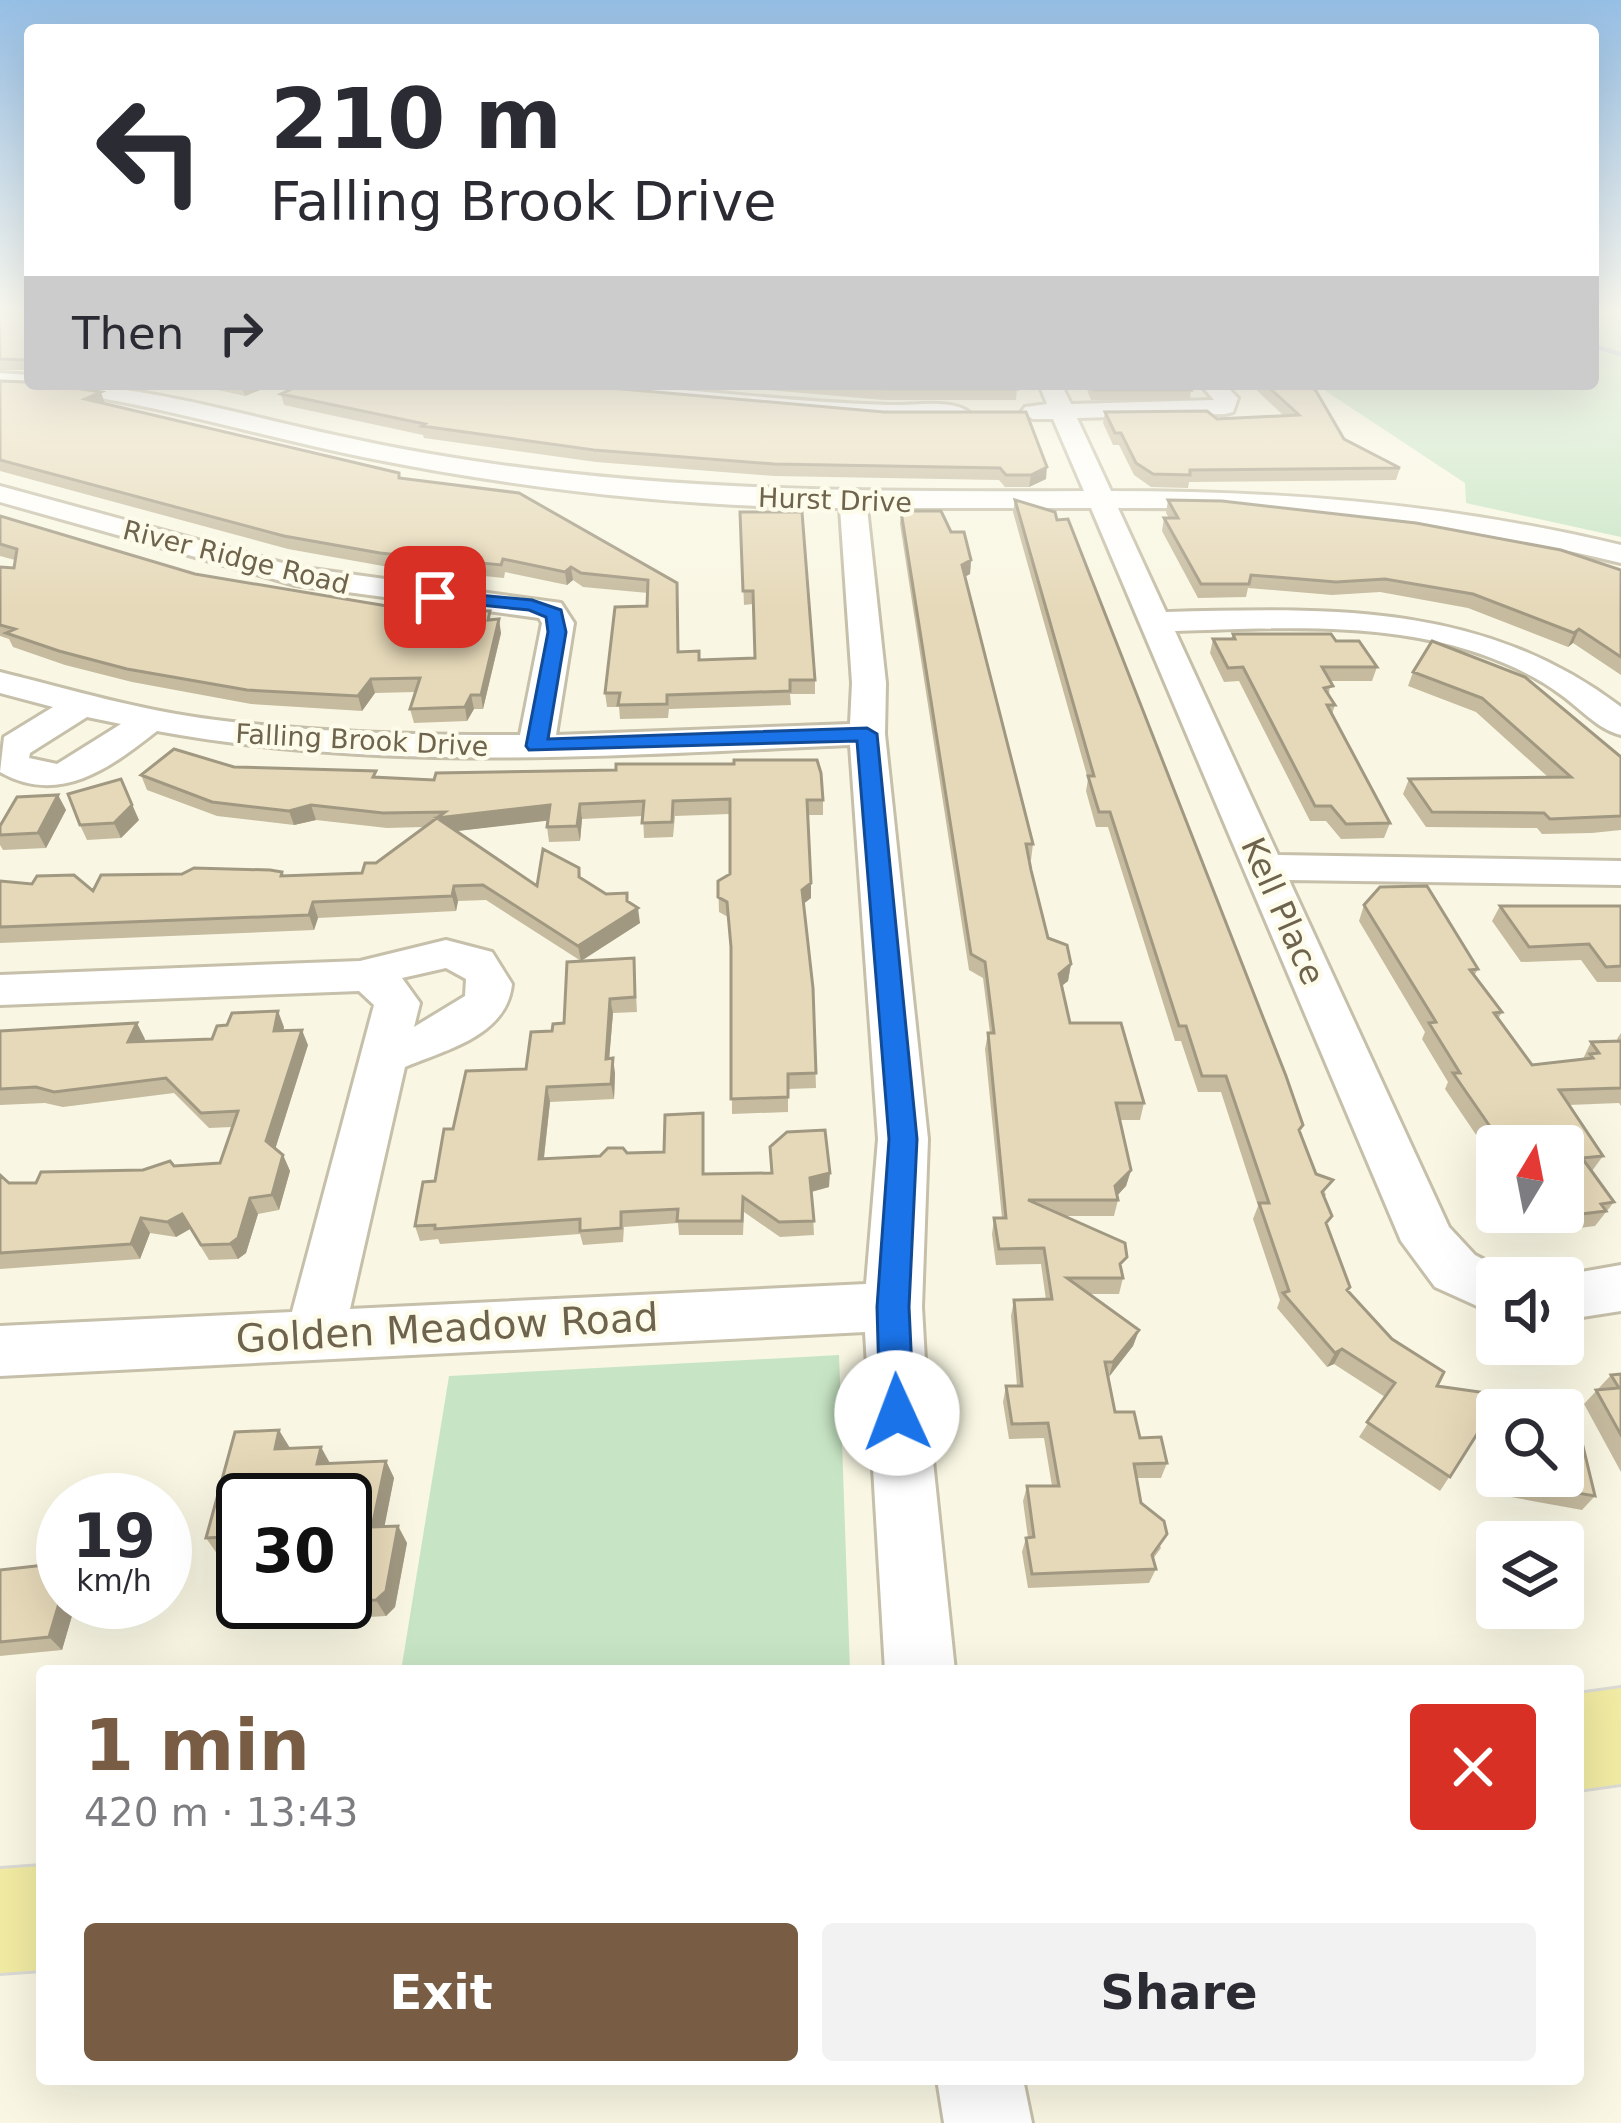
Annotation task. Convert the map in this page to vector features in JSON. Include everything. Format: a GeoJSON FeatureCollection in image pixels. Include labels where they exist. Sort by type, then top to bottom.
{"type":"FeatureCollection","features":[{"type":"Feature","properties":{"kind":"main road"},"geometry":{"type":"LineString","coordinates":[[1584,1741],[1621,1736]]}},
{"type":"Feature","properties":{"kind":"main road"},"geometry":{"type":"LineString","coordinates":[[0,1922],[36,1919]]}},
{"type":"Feature","properties":{"kind":"street","name":"Hurst Drive"},"geometry":{"type":"LineString","coordinates":[[213,413],[363,449],[631,489],[853,502],[1275,501],[1382,506],[1487,522],[1621,554]]}},
{"type":"Feature","properties":{"kind":"street"},"geometry":{"type":"LineString","coordinates":[[226,416],[234,413]]}},
{"type":"Feature","properties":{"kind":"street","name":"Kell Place"},"geometry":{"type":"LineString","coordinates":[[1062,413],[1428,1241],[1455,1271],[1476,1281]]}},
{"type":"Feature","properties":{"kind":"street","name":"River Ridge Road"},"geometry":{"type":"LineString","coordinates":[[0,494],[295,575],[550,610],[557,618],[557,632],[536,746]]}},
{"type":"Feature","properties":{"kind":"street"},"geometry":{"type":"LineString","coordinates":[[853,502],[869,683],[867,734],[903,1139],[893,1307],[897,1413],[919,1665]]}},
{"type":"Feature","properties":{"kind":"street"},"geometry":{"type":"LineString","coordinates":[[1154,622],[1366,620],[1448,633],[1540,666],[1570,682],[1621,724]]}},
{"type":"Feature","properties":{"kind":"street","name":"Falling Brook Drive"},"geometry":{"type":"LineString","coordinates":[[0,682],[146,722],[312,742],[536,746],[867,734]]}},
{"type":"Feature","properties":{"kind":"street"},"geometry":{"type":"LineString","coordinates":[[78,707],[17,745],[10,754],[12,764],[41,776],[65,773],[91,764],[146,722]]}},
{"type":"Feature","properties":{"kind":"street"},"geometry":{"type":"LineString","coordinates":[[1264,867],[1621,873]]}},
{"type":"Feature","properties":{"kind":"street"},"geometry":{"type":"LineString","coordinates":[[0,990],[364,976],[434,955],[471,962],[486,974],[489,982],[483,1006],[469,1018],[386,1057]]}},
{"type":"Feature","properties":{"kind":"street"},"geometry":{"type":"LineString","coordinates":[[315,1334],[397,1003],[381,982],[364,976]]}},
{"type":"Feature","properties":{"kind":"street"},"geometry":{"type":"LineString","coordinates":[[1584,1293],[1621,1288]]}},
{"type":"Feature","properties":{"kind":"street","name":"Golden Meadow Road"},"geometry":{"type":"LineString","coordinates":[[0,1351],[893,1307]]}},
{"type":"Feature","properties":{"kind":"street"},"geometry":{"type":"LineString","coordinates":[[981,2085],[988,2123]]}},
{"type":"Feature","properties":{"kind":"green space"},"geometry":{"type":"Polygon","coordinates":[[[1359,413],[1621,413],[1621,537],[1466,503],[1465,483],[1359,413]]]}},
{"type":"Feature","properties":{"kind":"green space"},"geometry":{"type":"Polygon","coordinates":[[[839,1355],[850,1665],[402,1665],[449,1376],[839,1355]]]}},
{"type":"Feature","properties":{"kind":"building"},"geometry":{"type":"Polygon","coordinates":[[[0,413],[145,413],[399,473],[399,478],[519,493],[677,583],[678,652],[699,651],[699,660],[755,658],[753,591],[743,591],[740,512],[802,512],[815,680],[790,680],[790,691],[667,695],[667,704],[618,705],[620,693],[605,693],[615,607],[647,606],[648,580],[581,573],[571,567],[565,572],[503,559],[501,565],[380,553],[284,536],[0,460],[0,413]]]}},
{"type":"Feature","properties":{"kind":"building"},"geometry":{"type":"Polygon","coordinates":[[[373,413],[1026,413],[1047,467],[1031,475],[1006,475],[1000,468],[774,464],[594,450],[422,426],[425,424],[373,413]]]}},
{"type":"Feature","properties":{"kind":"building"},"geometry":{"type":"Polygon","coordinates":[[[1106,413],[1210,413],[1217,419],[1329,413],[1344,439],[1400,468],[1153,474],[1136,463],[1106,413]]]}},
{"type":"Feature","properties":{"kind":"building"},"geometry":{"type":"Polygon","coordinates":[[[1015,500],[1055,512],[1057,520],[1068,519],[1286,1076],[1316,1174],[1333,1180],[1322,1192],[1332,1216],[1326,1223],[1350,1287],[1347,1290],[1392,1339],[1444,1372],[1437,1386],[1476,1391],[1476,1436],[1450,1477],[1367,1422],[1395,1383],[1342,1349],[1335,1353],[1283,1293],[1289,1291],[1259,1203],[1269,1203],[1226,1076],[1202,1076],[1186,1026],[1179,1026],[1110,812],[1099,812],[1088,776],[1094,776],[1015,500]]]}},
{"type":"Feature","properties":{"kind":"building"},"geometry":{"type":"Polygon","coordinates":[[[1168,500],[1222,501],[1416,523],[1561,550],[1621,570],[1621,657],[1579,629],[1574,633],[1473,594],[1385,579],[1336,582],[1251,575],[1249,584],[1201,584],[1164,518],[1178,518],[1168,500]]]}},
{"type":"Feature","properties":{"kind":"building"},"geometry":{"type":"Polygon","coordinates":[[[901,511],[941,511],[951,532],[964,532],[971,560],[962,565],[1033,844],[1026,844],[1031,870],[1048,938],[1067,945],[1071,964],[1059,974],[1070,1023],[1121,1023],[1144,1103],[1116,1103],[1131,1170],[1115,1186],[1118,1200],[1028,1200],[1125,1243],[1127,1257],[1120,1264],[1123,1278],[1067,1278],[1139,1330],[1113,1362],[1105,1362],[1115,1412],[1134,1412],[1140,1438],[1161,1437],[1167,1463],[1134,1464],[1141,1503],[1164,1521],[1167,1534],[1152,1555],[1156,1569],[1032,1574],[1026,1538],[1034,1537],[1027,1486],[1059,1486],[1048,1423],[1012,1424],[1006,1386],[1022,1386],[1014,1300],[1052,1299],[1044,1248],[999,1249],[994,1218],[1006,1218],[985,962],[971,954],[901,511]]]}},
{"type":"Feature","properties":{"kind":"building"},"geometry":{"type":"Polygon","coordinates":[[[0,516],[195,574],[405,609],[490,611],[488,620],[499,619],[481,695],[471,695],[465,707],[410,709],[420,678],[371,679],[358,696],[247,690],[127,669],[6,633],[15,629],[0,625],[0,567],[14,568],[17,549],[0,544],[0,516]]]}},
{"type":"Feature","properties":{"kind":"building"},"geometry":{"type":"Polygon","coordinates":[[[1233,634],[1331,634],[1336,641],[1359,641],[1377,667],[1322,667],[1333,686],[1324,688],[1335,705],[1327,705],[1390,823],[1346,824],[1331,806],[1315,806],[1243,667],[1228,668],[1213,639],[1235,639],[1233,634]]]}},
{"type":"Feature","properties":{"kind":"building"},"geometry":{"type":"Polygon","coordinates":[[[1432,641],[1525,677],[1621,757],[1621,816],[1550,819],[1544,813],[1432,812],[1409,779],[1571,777],[1482,698],[1413,672],[1432,641]]]}},
{"type":"Feature","properties":{"kind":"building"},"geometry":{"type":"Polygon","coordinates":[[[174,749],[234,767],[376,771],[373,777],[434,780],[436,773],[817,760],[823,800],[807,800],[811,883],[802,890],[816,1073],[788,1074],[788,1097],[731,1099],[731,947],[727,902],[718,897],[718,881],[730,874],[730,799],[673,801],[672,822],[642,823],[644,801],[580,804],[577,826],[547,827],[550,805],[437,818],[537,886],[543,849],[579,868],[579,877],[606,894],[627,893],[627,901],[638,908],[578,946],[483,885],[454,886],[452,896],[313,902],[309,915],[0,927],[0,881],[32,884],[37,876],[74,875],[93,891],[101,875],[182,874],[194,868],[270,870],[282,872],[281,876],[362,873],[365,863],[376,863],[445,812],[383,813],[311,805],[289,811],[212,802],[141,775],[174,749]]]}},
{"type":"Feature","properties":{"kind":"building"},"geometry":{"type":"Polygon","coordinates":[[[121,779],[132,805],[114,823],[80,825],[68,794],[121,779]]]}},
{"type":"Feature","properties":{"kind":"building"},"geometry":{"type":"Polygon","coordinates":[[[58,795],[38,833],[0,835],[0,826],[17,797],[58,795]]]}},
{"type":"Feature","properties":{"kind":"building"},"geometry":{"type":"Polygon","coordinates":[[[1427,886],[1478,969],[1470,970],[1502,1012],[1494,1013],[1532,1065],[1593,1058],[1590,1054],[1599,1053],[1591,1042],[1621,1041],[1621,1088],[1559,1090],[1582,1125],[1489,1125],[1453,1073],[1460,1073],[1429,1023],[1436,1022],[1364,905],[1380,887],[1427,886]]]}},
{"type":"Feature","properties":{"kind":"building"},"geometry":{"type":"Polygon","coordinates":[[[1500,906],[1621,906],[1621,966],[1606,967],[1589,944],[1529,947],[1500,906]]]}},
{"type":"Feature","properties":{"kind":"building"},"geometry":{"type":"Polygon","coordinates":[[[634,958],[635,997],[610,999],[606,1059],[613,1058],[611,1084],[547,1087],[539,1159],[600,1156],[608,1148],[623,1148],[627,1153],[664,1152],[665,1115],[703,1113],[703,1174],[772,1173],[770,1147],[787,1132],[825,1130],[830,1173],[810,1178],[814,1221],[779,1222],[743,1197],[742,1221],[677,1221],[678,1209],[621,1212],[621,1228],[580,1231],[580,1219],[435,1229],[435,1225],[415,1226],[423,1182],[435,1181],[444,1129],[453,1129],[466,1071],[526,1069],[531,1032],[552,1031],[553,1024],[564,1023],[567,962],[634,958]]]}},
{"type":"Feature","properties":{"kind":"building"},"geometry":{"type":"Polygon","coordinates":[[[278,1011],[274,1031],[302,1030],[266,1141],[283,1155],[272,1195],[250,1198],[238,1238],[230,1244],[201,1245],[182,1214],[167,1222],[141,1218],[131,1244],[0,1253],[0,1175],[9,1183],[36,1183],[41,1172],[143,1170],[170,1161],[174,1166],[220,1163],[238,1111],[201,1113],[166,1078],[54,1092],[36,1087],[0,1089],[0,1031],[137,1023],[128,1042],[212,1039],[217,1026],[227,1025],[232,1013],[278,1011]]]}},
{"type":"Feature","properties":{"kind":"building"},"geometry":{"type":"Polygon","coordinates":[[[1584,1128],[1603,1156],[1584,1158],[1584,1128]]]}},
{"type":"Feature","properties":{"kind":"building"},"geometry":{"type":"Polygon","coordinates":[[[1584,1161],[1614,1202],[1601,1204],[1606,1211],[1584,1214],[1584,1161]]]}},
{"type":"Feature","properties":{"kind":"building"},"geometry":{"type":"Polygon","coordinates":[[[1621,1374],[1621,1435],[1596,1390],[1619,1388],[1611,1375],[1621,1374]]]}},
{"type":"Feature","properties":{"kind":"building"},"geometry":{"type":"Polygon","coordinates":[[[279,1430],[275,1449],[321,1447],[317,1464],[386,1461],[372,1527],[372,1473],[224,1473],[235,1432],[279,1430]]]}},
{"type":"Feature","properties":{"kind":"building"},"geometry":{"type":"Polygon","coordinates":[[[1584,1450],[1595,1496],[1584,1494],[1584,1450]]]}},
{"type":"Feature","properties":{"kind":"building"},"geometry":{"type":"Polygon","coordinates":[[[216,1501],[216,1537],[206,1538],[216,1501]]]}},
{"type":"Feature","properties":{"kind":"building"},"geometry":{"type":"Polygon","coordinates":[[[398,1526],[386,1591],[372,1600],[372,1527],[398,1526]]]}},
{"type":"Feature","properties":{"kind":"building"},"geometry":{"type":"Polygon","coordinates":[[[36,1566],[36,1629],[51,1629],[49,1637],[0,1642],[0,1570],[36,1566]]]}},
{"type":"Feature","properties":{"kind":"route"},"geometry":{"type":"LineString","coordinates":[[435,597],[532,605],[550,610],[557,618],[536,746],[867,734],[903,1139],[893,1307],[897,1413]]}}]}
